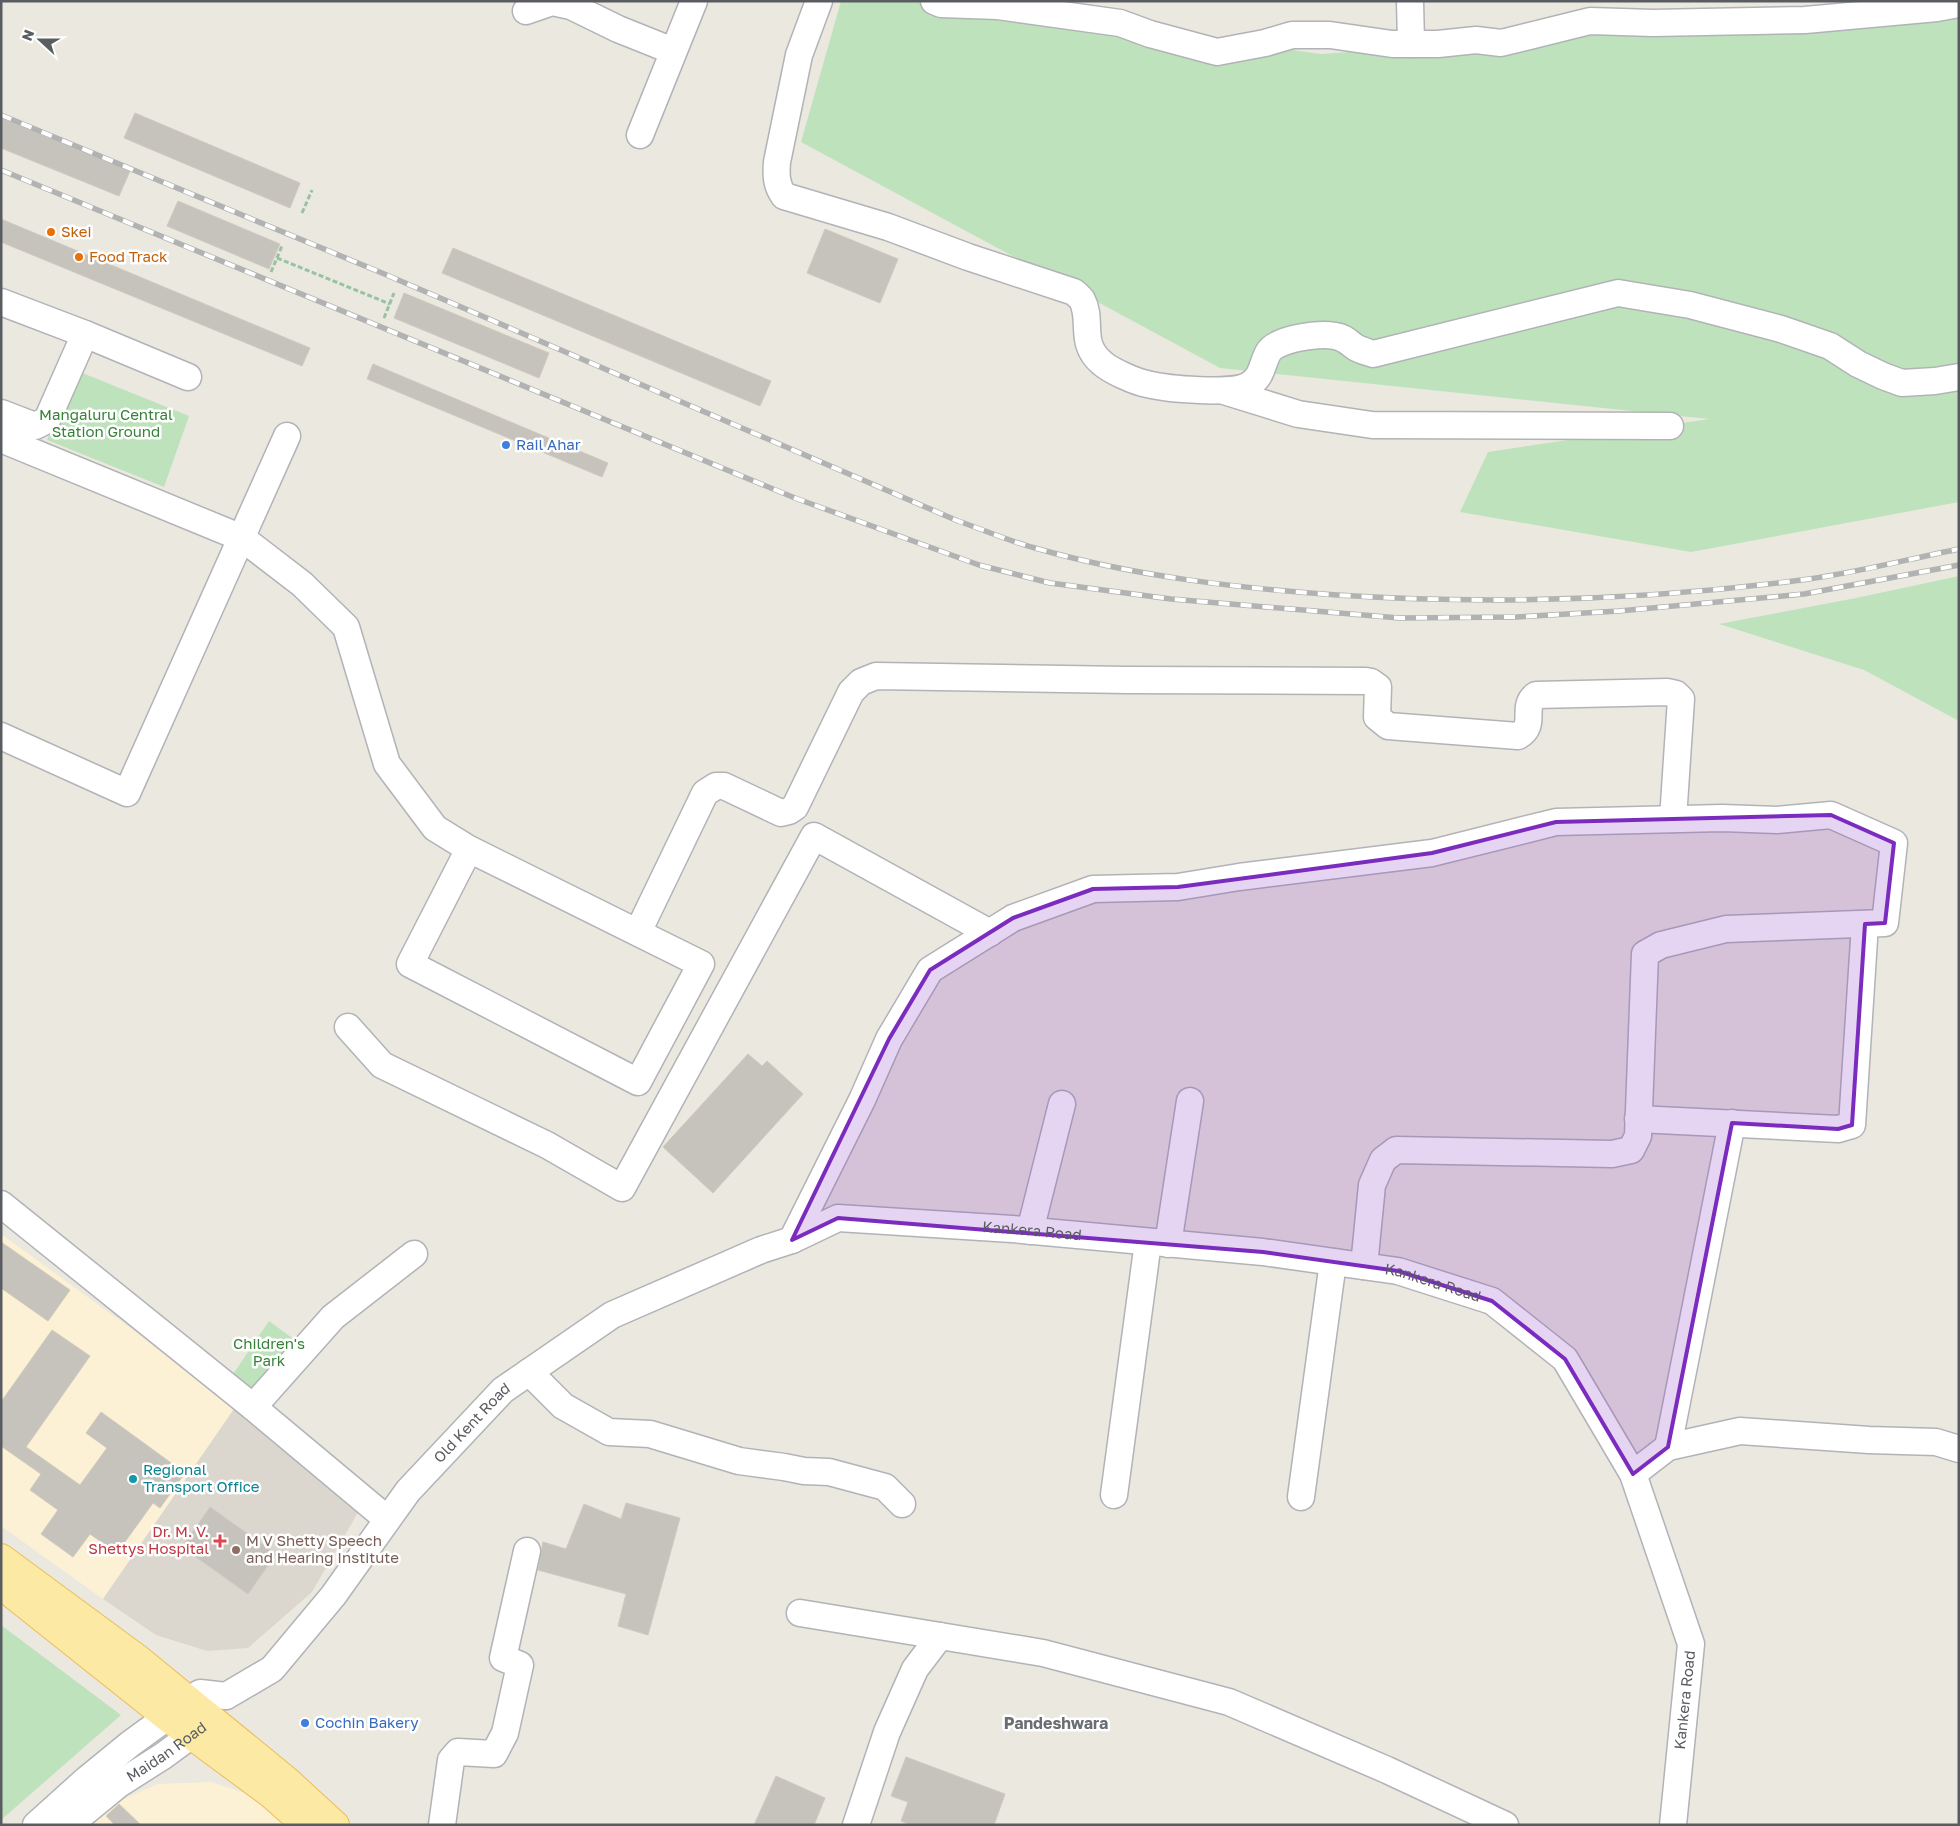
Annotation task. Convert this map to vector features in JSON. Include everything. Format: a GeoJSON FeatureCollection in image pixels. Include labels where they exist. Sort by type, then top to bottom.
{"type":"FeatureCollection","features":[{"type":"Feature","properties":{"kind":"main road","name":"Maidan Road"},"geometry":{"type":"LineString","coordinates":[[1,1558],[138,1659],[190,1701]]}},
{"type":"Feature","properties":{"kind":"main road","name":"Maidan Road"},"geometry":{"type":"LineString","coordinates":[[1,1585],[167,1717]]}},
{"type":"Feature","properties":{"kind":"main road"},"geometry":{"type":"LineString","coordinates":[[190,1701],[202,1727],[270,1794],[306,1825]]}},
{"type":"Feature","properties":{"kind":"main road"},"geometry":{"type":"LineString","coordinates":[[167,1717],[202,1727],[286,1780],[335,1825]]}},
{"type":"Feature","properties":{"kind":"street"},"geometry":{"type":"LineString","coordinates":[[640,135],[694,1]]}},
{"type":"Feature","properties":{"kind":"street"},"geometry":{"type":"LineString","coordinates":[[819,1],[803,42],[796,69],[777,162],[776,178],[779,190],[784,196],[888,227],[968,257],[1074,292],[1082,299],[1088,340],[1094,355],[1103,364],[1145,384],[1161,387],[1224,391],[1298,414],[1372,425],[1670,426]]}},
{"type":"Feature","properties":{"kind":"street"},"geometry":{"type":"LineString","coordinates":[[934,1],[941,4],[998,6],[1120,23],[1150,34],[1217,52],[1265,43],[1292,35],[1330,35],[1392,44],[1438,44],[1476,40],[1501,43],[1590,22],[1654,24],[1805,20],[1937,8],[1959,4]]}},
{"type":"Feature","properties":{"kind":"street"},"geometry":{"type":"LineString","coordinates":[[1410,1],[1411,44]]}},
{"type":"Feature","properties":{"kind":"street"},"geometry":{"type":"LineString","coordinates":[[526,11],[552,2],[571,6],[618,29],[673,51]]}},
{"type":"Feature","properties":{"kind":"street"},"geometry":{"type":"LineString","coordinates":[[1224,391],[1247,386],[1258,378],[1265,365],[1268,353],[1276,344],[1296,338],[1334,336],[1348,340],[1355,347],[1373,354],[1618,293],[1690,305],[1781,329],[1830,346],[1858,364],[1902,383],[1959,377]]}},
{"type":"Feature","properties":{"kind":"street"},"geometry":{"type":"LineString","coordinates":[[1,302],[85,334],[188,377]]}},
{"type":"Feature","properties":{"kind":"street"},"geometry":{"type":"LineString","coordinates":[[1,413],[35,426],[47,420],[85,334]]}},
{"type":"Feature","properties":{"kind":"street"},"geometry":{"type":"LineString","coordinates":[[1,736],[127,793],[288,436]]}},
{"type":"Feature","properties":{"kind":"street"},"geometry":{"type":"LineString","coordinates":[[1,439],[242,538],[302,584],[346,628],[387,764],[435,828],[469,849],[701,964],[638,1082],[410,964],[469,849]]}},
{"type":"Feature","properties":{"kind":"street"},"geometry":{"type":"LineString","coordinates":[[638,932],[705,793],[716,786],[724,786],[781,813],[795,807],[851,692],[861,682],[876,676],[1366,681],[1378,687],[1377,717],[1388,726],[1518,736],[1525,732],[1528,726],[1529,703],[1536,695],[1667,692],[1676,694],[1681,699],[1673,819]]}},
{"type":"Feature","properties":{"kind":"street"},"geometry":{"type":"LineString","coordinates":[[792,1240],[862,1100],[889,1039],[930,970],[1013,918],[1093,889],[1178,887],[1239,877],[1432,853],[1556,822],[1673,819],[1777,820],[1831,815],[1894,843],[1885,923],[1726,929],[1661,945],[1645,954],[1638,1136],[1631,1150],[1612,1154],[1396,1150],[1383,1160],[1372,1185],[1364,1266]]}},
{"type":"Feature","properties":{"kind":"street"},"geometry":{"type":"LineString","coordinates":[[348,1027],[382,1065],[547,1145],[622,1188],[814,836],[990,932]]}},
{"type":"Feature","properties":{"kind":"street"},"geometry":{"type":"LineString","coordinates":[[1638,1119],[1838,1129],[1852,1125],[1865,924]]}},
{"type":"Feature","properties":{"kind":"street"},"geometry":{"type":"LineString","coordinates":[[1114,1495],[1158,1243],[1190,1101]]}},
{"type":"Feature","properties":{"kind":"street"},"geometry":{"type":"LineString","coordinates":[[1030,1231],[1062,1104]]}},
{"type":"Feature","properties":{"kind":"street"},"geometry":{"type":"LineString","coordinates":[[1668,1447],[1732,1123]]}},
{"type":"Feature","properties":{"kind":"street"},"geometry":{"type":"LineString","coordinates":[[1,1204],[387,1519]]}},
{"type":"Feature","properties":{"kind":"street","name":"Kankera Road"},"geometry":{"type":"LineString","coordinates":[[792,1240],[838,1218],[1030,1231],[1263,1252],[1398,1271],[1492,1301],[1566,1359],[1633,1474],[1691,1644],[1673,1825]]}},
{"type":"Feature","properties":{"kind":"street","name":"Old Kent Road"},"geometry":{"type":"LineString","coordinates":[[226,1696],[272,1669],[333,1596],[408,1491],[503,1390],[612,1315],[761,1250],[792,1240]]}},
{"type":"Feature","properties":{"kind":"street"},"geometry":{"type":"LineString","coordinates":[[252,1407],[333,1317],[414,1254]]}},
{"type":"Feature","properties":{"kind":"street"},"geometry":{"type":"LineString","coordinates":[[1301,1497],[1333,1262]]}},
{"type":"Feature","properties":{"kind":"street"},"geometry":{"type":"LineString","coordinates":[[528,1372],[563,1406],[609,1432],[650,1434],[739,1461],[804,1471],[829,1472],[885,1488],[902,1504]]}},
{"type":"Feature","properties":{"kind":"street"},"geometry":{"type":"LineString","coordinates":[[1633,1474],[1668,1447],[1740,1432],[1936,1442],[1959,1450]]}},
{"type":"Feature","properties":{"kind":"street"},"geometry":{"type":"LineString","coordinates":[[442,1825],[451,1760],[458,1752],[494,1754],[505,1733],[520,1664],[502,1658],[527,1551]]}},
{"type":"Feature","properties":{"kind":"street"},"geometry":{"type":"LineString","coordinates":[[800,1612],[1043,1654],[1229,1702],[1387,1770],[1505,1825]]}},
{"type":"Feature","properties":{"kind":"street"},"geometry":{"type":"LineString","coordinates":[[856,1825],[887,1732],[915,1670],[940,1636]]}},
{"type":"Feature","properties":{"kind":"street","name":"Maidan Road"},"geometry":{"type":"LineString","coordinates":[[36,1825],[130,1744],[200,1693],[226,1696],[220,1712],[202,1727],[119,1784],[69,1825]]}},
{"type":"Feature","properties":{"kind":"path"},"geometry":{"type":"LineString","coordinates":[[302,213],[312,190]]}},
{"type":"Feature","properties":{"kind":"path"},"geometry":{"type":"LineString","coordinates":[[271,272],[282,246]]}},
{"type":"Feature","properties":{"kind":"path"},"geometry":{"type":"LineString","coordinates":[[277,258],[390,304]]}},
{"type":"Feature","properties":{"kind":"path"},"geometry":{"type":"LineString","coordinates":[[384,318],[394,293]]}},
{"type":"Feature","properties":{"kind":"highlighted area"},"geometry":{"type":"Polygon","coordinates":[[[1831,815],[1894,843],[1885,923],[1865,924],[1852,1125],[1838,1129],[1732,1123],[1668,1447],[1633,1474],[1565,1359],[1492,1301],[1398,1271],[1263,1252],[838,1218],[792,1240],[889,1039],[930,970],[1013,918],[1093,889],[1178,887],[1432,853],[1556,822],[1831,815]]]}},
{"type":"Feature","properties":{"kind":"shaded area"},"geometry":{"type":"Polygon","coordinates":[[[1,1234],[133,1330],[234,1409],[103,1599],[1,1526],[1,1234]]]}},
{"type":"Feature","properties":{"kind":"shaded area","name":"M V Shetty Speech and Hearing Institute"},"geometry":{"type":"Polygon","coordinates":[[[234,1409],[360,1509],[312,1592],[248,1648],[207,1651],[156,1635],[103,1599],[234,1409]]]}},
{"type":"Feature","properties":{"kind":"shaded area"},"geometry":{"type":"Polygon","coordinates":[[[211,1782],[257,1797],[289,1825],[86,1825],[104,1807],[158,1784],[211,1782]]]}},
{"type":"Feature","properties":{"kind":"green space"},"geometry":{"type":"Polygon","coordinates":[[[841,1],[948,1],[1321,54],[1959,8],[1959,502],[1691,552],[1460,512],[1488,452],[1709,419],[1220,368],[801,142],[841,1]]]}},
{"type":"Feature","properties":{"kind":"green space","name":"Mangaluru Central Station Ground"},"geometry":{"type":"Polygon","coordinates":[[[75,370],[189,416],[164,487],[47,440],[75,370]]]}},
{"type":"Feature","properties":{"kind":"green space"},"geometry":{"type":"Polygon","coordinates":[[[1959,576],[1959,721],[1864,670],[1719,624],[1856,598],[1959,576]]]}},
{"type":"Feature","properties":{"kind":"green space","name":"Children's Park"},"geometry":{"type":"Polygon","coordinates":[[[269,1321],[299,1343],[258,1397],[231,1377],[269,1321]]]}},
{"type":"Feature","properties":{"kind":"green space"},"geometry":{"type":"Polygon","coordinates":[[[1,1625],[121,1715],[1,1820],[1,1625]]]}},
{"type":"Feature","properties":{"kind":"building"},"geometry":{"type":"Polygon","coordinates":[[[135,113],[300,183],[290,208],[124,138],[135,113]]]}},
{"type":"Feature","properties":{"kind":"building"},"geometry":{"type":"Polygon","coordinates":[[[1,118],[130,171],[119,196],[1,148],[1,118]]]}},
{"type":"Feature","properties":{"kind":"building"},"geometry":{"type":"Polygon","coordinates":[[[178,201],[280,244],[269,269],[167,226],[178,201]]]}},
{"type":"Feature","properties":{"kind":"building"},"geometry":{"type":"Polygon","coordinates":[[[1,219],[310,348],[302,366],[1,242],[1,219]]]}},
{"type":"Feature","properties":{"kind":"building"},"geometry":{"type":"Polygon","coordinates":[[[825,229],[898,259],[880,303],[807,273],[825,229]]]}},
{"type":"Feature","properties":{"kind":"building"},"geometry":{"type":"Polygon","coordinates":[[[453,248],[771,381],[760,406],[442,273],[453,248]]]}},
{"type":"Feature","properties":{"kind":"building"},"geometry":{"type":"Polygon","coordinates":[[[404,293],[549,353],[539,378],[394,318],[404,293]]]}},
{"type":"Feature","properties":{"kind":"building"},"geometry":{"type":"Polygon","coordinates":[[[373,364],[608,463],[602,477],[367,379],[373,364]]]}},
{"type":"Feature","properties":{"kind":"building"},"geometry":{"type":"Polygon","coordinates":[[[748,1054],[762,1066],[767,1061],[803,1094],[713,1193],[663,1147],[748,1054]]]}},
{"type":"Feature","properties":{"kind":"building"},"geometry":{"type":"Polygon","coordinates":[[[1,1242],[70,1290],[48,1321],[1,1288],[1,1242]]]}},
{"type":"Feature","properties":{"kind":"building","name":"Regional Transport Office"},"geometry":{"type":"Polygon","coordinates":[[[52,1330],[90,1356],[26,1447],[80,1485],[107,1448],[86,1433],[101,1412],[185,1473],[160,1508],[153,1503],[117,1553],[90,1534],[73,1557],[41,1534],[58,1510],[30,1490],[41,1474],[1,1446],[1,1402],[52,1330]]]}},
{"type":"Feature","properties":{"kind":"building"},"geometry":{"type":"Polygon","coordinates":[[[626,1503],[680,1518],[648,1635],[618,1626],[626,1594],[538,1570],[543,1542],[566,1549],[584,1504],[621,1519],[626,1503]]]}},
{"type":"Feature","properties":{"kind":"building"},"geometry":{"type":"Polygon","coordinates":[[[210,1507],[276,1554],[248,1594],[182,1547],[210,1507]]]}},
{"type":"Feature","properties":{"kind":"building"},"geometry":{"type":"Polygon","coordinates":[[[906,1757],[1005,1794],[994,1825],[911,1825],[901,1821],[908,1802],[891,1796],[906,1757]]]}},
{"type":"Feature","properties":{"kind":"building"},"geometry":{"type":"Polygon","coordinates":[[[776,1776],[825,1798],[814,1825],[754,1825],[776,1776]]]}},
{"type":"Feature","properties":{"kind":"building"},"geometry":{"type":"Polygon","coordinates":[[[119,1804],[141,1825],[115,1825],[106,1816],[119,1804]]]}},
{"type":"Feature","properties":{"kind":"railway"},"geometry":{"type":"LineString","coordinates":[[1,115],[382,273],[958,521],[1006,539],[1072,558],[1185,579],[1299,592],[1396,598],[1514,600],[1632,596],[1750,586],[1828,576],[1959,549]]}},
{"type":"Feature","properties":{"kind":"railway"},"geometry":{"type":"LineString","coordinates":[[1,170],[795,498],[979,565],[1050,583],[1171,599],[1399,618],[1517,617],[1619,611],[1804,594],[1959,565]]}},
{"type":"Feature","properties":{"kind":"place","name":"Skei"},"geometry":{"type":"Point","coordinates":[51,232]}},
{"type":"Feature","properties":{"kind":"place","name":"Food Track"},"geometry":{"type":"Point","coordinates":[79,257]}},
{"type":"Feature","properties":{"kind":"place","name":"Rail Ahar"},"geometry":{"type":"Point","coordinates":[506,445]}},
{"type":"Feature","properties":{"kind":"place","name":"Regional Transport Office"},"geometry":{"type":"Point","coordinates":[133,1479]}},
{"type":"Feature","properties":{"kind":"place","name":"Dr. M. V. Shettys Hospital"},"geometry":{"type":"Point","coordinates":[220,1541]}},
{"type":"Feature","properties":{"kind":"place","name":"M V Shetty Speech and Hearing Institute"},"geometry":{"type":"Point","coordinates":[236,1550]}},
{"type":"Feature","properties":{"kind":"place","name":"Cochin Bakery"},"geometry":{"type":"Point","coordinates":[305,1723]}},
{"type":"Feature","properties":{"kind":"district","name":"Pandeshwara"},"geometry":{"type":"Point","coordinates":[1056,1723]}}]}
